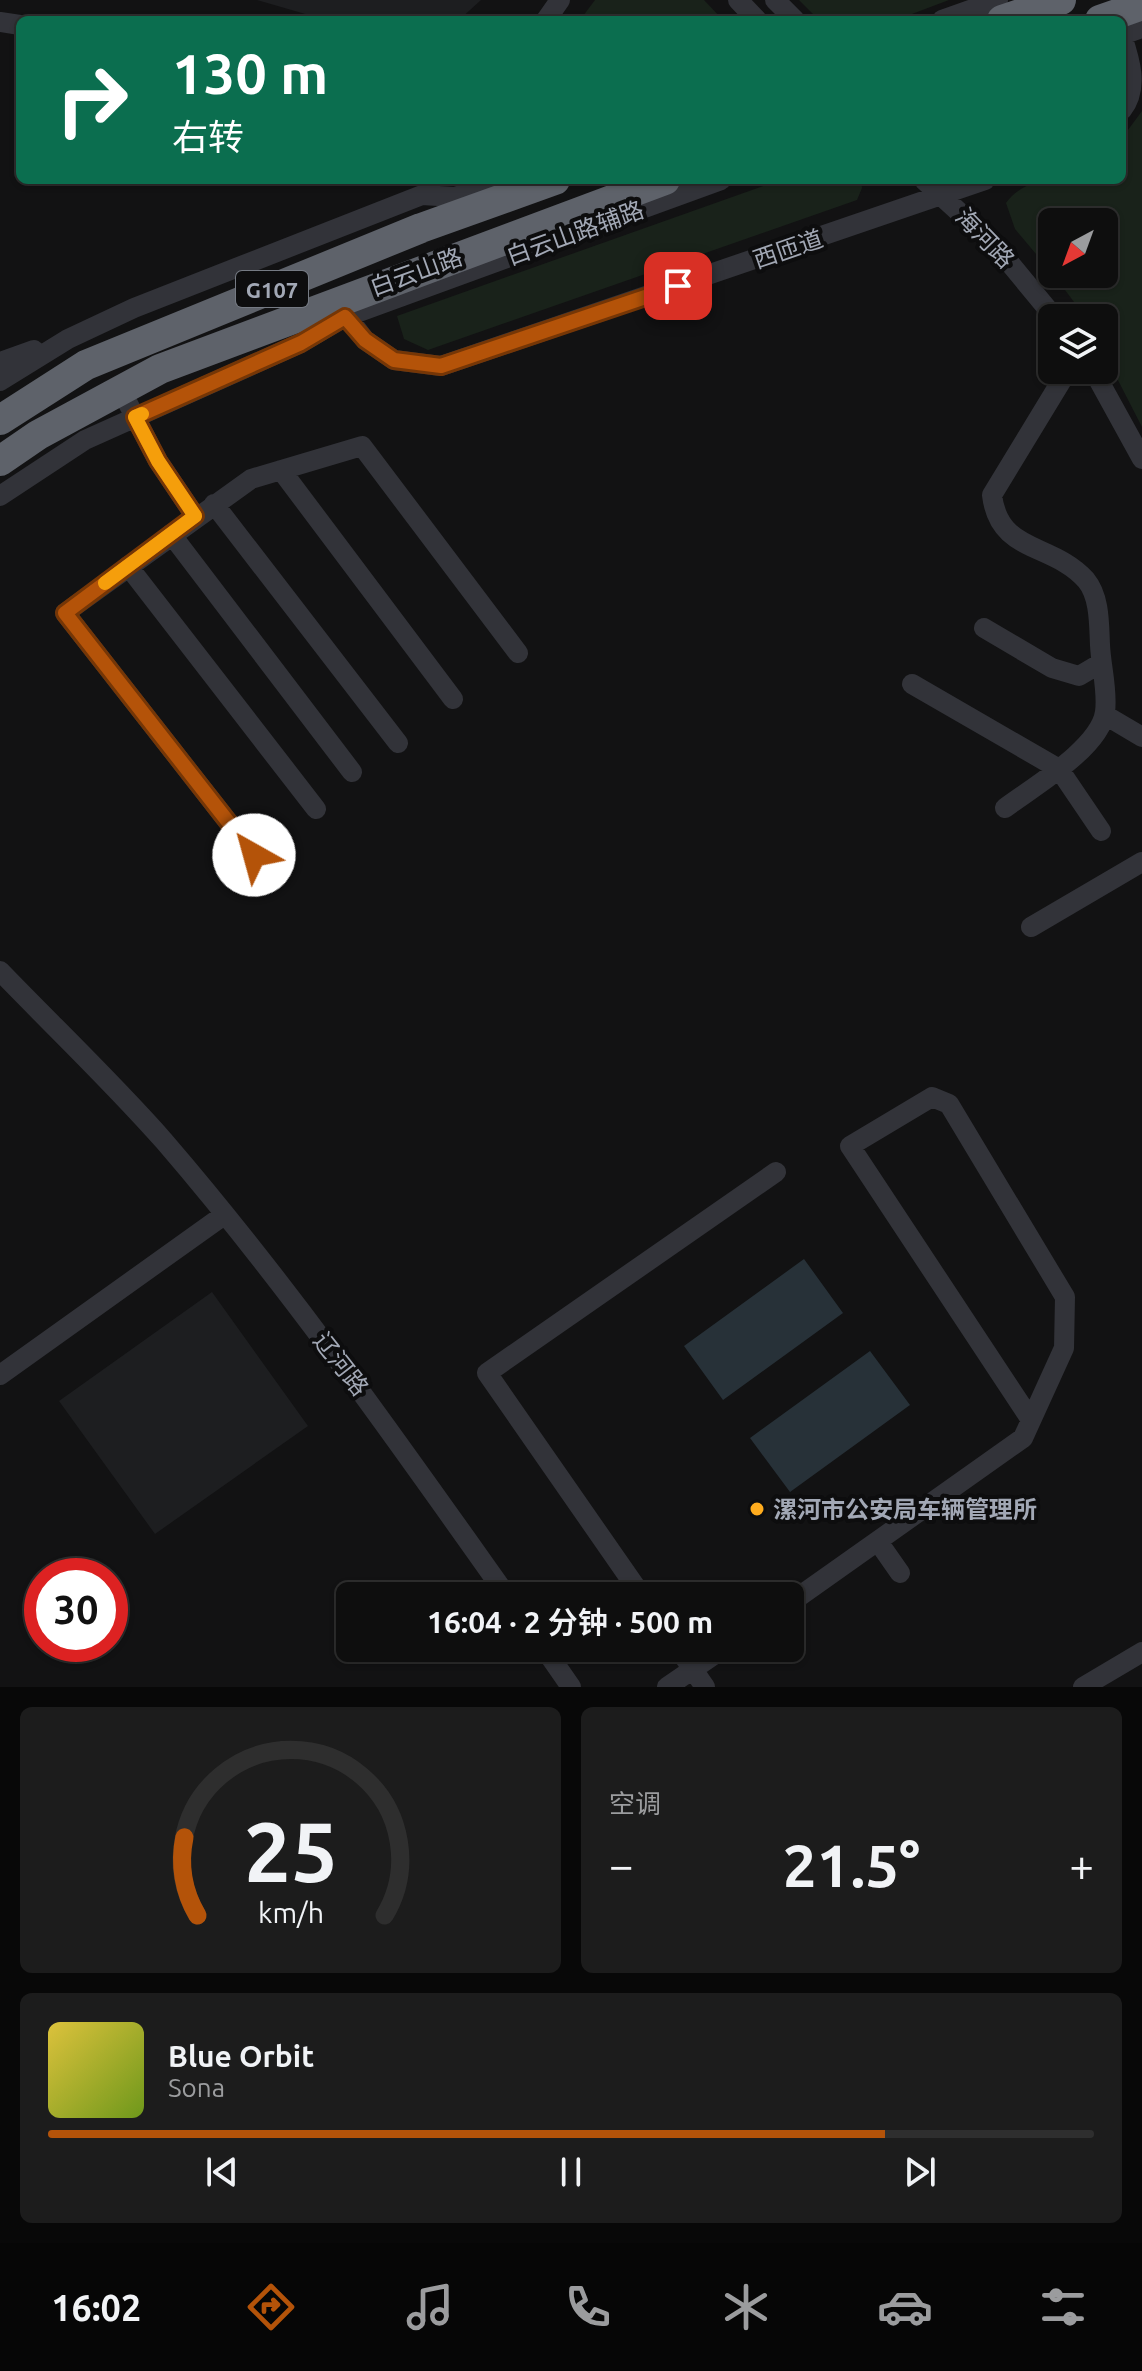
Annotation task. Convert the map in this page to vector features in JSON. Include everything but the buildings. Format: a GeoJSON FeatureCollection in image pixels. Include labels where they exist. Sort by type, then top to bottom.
{"type":"FeatureCollection","features":[{"type":"Feature","properties":{"kind":"highway"},"geometry":{"type":"LineString","coordinates":[[1014,16],[1061,0]]}},
{"type":"Feature","properties":{"kind":"highway"},"geometry":{"type":"LineString","coordinates":[[1111,16],[1142,5]]}},
{"type":"Feature","properties":{"kind":"highway","name":"白云山路"},"geometry":{"type":"LineString","coordinates":[[0,420],[86,365],[421,228],[544,184]]}},
{"type":"Feature","properties":{"kind":"highway","name":"白云山路"},"geometry":{"type":"LineString","coordinates":[[0,461],[38,435],[160,369],[341,309],[655,184]]}},
{"type":"Feature","properties":{"kind":"street"},"geometry":{"type":"LineString","coordinates":[[738,0],[753,16]]}},
{"type":"Feature","properties":{"kind":"street"},"geometry":{"type":"LineString","coordinates":[[775,0],[791,16]]}},
{"type":"Feature","properties":{"kind":"street"},"geometry":{"type":"LineString","coordinates":[[953,16],[998,0]]}},
{"type":"Feature","properties":{"kind":"street"},"geometry":{"type":"LineString","coordinates":[[1126,48],[1133,68],[1126,104]]}},
{"type":"Feature","properties":{"kind":"street"},"geometry":{"type":"LineString","coordinates":[[0,362],[68,339],[134,308],[427,187],[455,197],[494,184]]}},
{"type":"Feature","properties":{"kind":"street","name":"白云山路辅路"},"geometry":{"type":"LineString","coordinates":[[0,496],[85,440],[301,343],[341,309],[709,184]]}},
{"type":"Feature","properties":{"kind":"street","name":"西匝道"},"geometry":{"type":"LineString","coordinates":[[341,309],[365,340],[394,360],[441,366],[939,188],[962,184]]}},
{"type":"Feature","properties":{"kind":"street"},"geometry":{"type":"LineString","coordinates":[[421,228],[427,187]]}},
{"type":"Feature","properties":{"kind":"street","name":"海河路"},"geometry":{"type":"LineString","coordinates":[[939,188],[994,244],[1043,304]]}},
{"type":"Feature","properties":{"kind":"street"},"geometry":{"type":"LineString","coordinates":[[68,339],[86,365]]}},
{"type":"Feature","properties":{"kind":"street"},"geometry":{"type":"LineString","coordinates":[[0,381],[68,339]]}},
{"type":"Feature","properties":{"kind":"street"},"geometry":{"type":"LineString","coordinates":[[1005,808],[1079,756],[1105,715],[1099,611],[1087,581],[1051,555],[1005,533],[993,504],[992,495],[1059,384]]}},
{"type":"Feature","properties":{"kind":"street"},"geometry":{"type":"LineString","coordinates":[[1101,384],[1142,459]]}},
{"type":"Feature","properties":{"kind":"street"},"geometry":{"type":"LineString","coordinates":[[121,390],[158,461],[195,516]]}},
{"type":"Feature","properties":{"kind":"street"},"geometry":{"type":"LineString","coordinates":[[254,855],[65,613],[195,516],[251,479],[362,446],[518,653]]}},
{"type":"Feature","properties":{"kind":"street"},"geometry":{"type":"LineString","coordinates":[[281,470],[453,699]]}},
{"type":"Feature","properties":{"kind":"street"},"geometry":{"type":"LineString","coordinates":[[214,504],[398,743]]}},
{"type":"Feature","properties":{"kind":"street"},"geometry":{"type":"LineString","coordinates":[[171,534],[352,772]]}},
{"type":"Feature","properties":{"kind":"street"},"geometry":{"type":"LineString","coordinates":[[128,566],[316,809]]}},
{"type":"Feature","properties":{"kind":"street"},"geometry":{"type":"LineString","coordinates":[[984,628],[1052,668],[1079,676],[1101,663]]}},
{"type":"Feature","properties":{"kind":"street"},"geometry":{"type":"LineString","coordinates":[[912,684],[1059,769],[1101,831]]}},
{"type":"Feature","properties":{"kind":"street"},"geometry":{"type":"LineString","coordinates":[[1105,715],[1142,737]]}},
{"type":"Feature","properties":{"kind":"street"},"geometry":{"type":"LineString","coordinates":[[1031,927],[1142,862]]}},
{"type":"Feature","properties":{"kind":"street","name":"辽河路"},"geometry":{"type":"LineString","coordinates":[[0,971],[163,1140],[357,1384],[497,1582]]}},
{"type":"Feature","properties":{"kind":"street","name":"辽河路"},"geometry":{"type":"LineString","coordinates":[[0,985],[163,1140]]}},
{"type":"Feature","properties":{"kind":"street"},"geometry":{"type":"LineString","coordinates":[[804,1594],[1023,1438],[1064,1348],[1065,1297],[949,1104],[932,1097],[850,1146],[1031,1420]]}},
{"type":"Feature","properties":{"kind":"street"},"geometry":{"type":"LineString","coordinates":[[632,1582],[487,1373],[776,1172]]}},
{"type":"Feature","properties":{"kind":"street"},"geometry":{"type":"LineString","coordinates":[[0,1375],[224,1215]]}},
{"type":"Feature","properties":{"kind":"street"},"geometry":{"type":"LineString","coordinates":[[879,1543],[900,1573]]}},
{"type":"Feature","properties":{"kind":"street"},"geometry":{"type":"LineString","coordinates":[[1083,1687],[1142,1652]]}},
{"type":"Feature","properties":{"kind":"street"},"geometry":{"type":"LineString","coordinates":[[554,1662],[571,1687]]}},
{"type":"Feature","properties":{"kind":"street"},"geometry":{"type":"LineString","coordinates":[[688,1662],[705,1687]]}},
{"type":"Feature","properties":{"kind":"street"},"geometry":{"type":"LineString","coordinates":[[667,1687],[703,1662]]}},
{"type":"Feature","properties":{"kind":"shaded area"},"geometry":{"type":"Polygon","coordinates":[[[257,0],[481,0],[463,16],[312,16],[257,0]]]}},
{"type":"Feature","properties":{"kind":"shaded area"},"geometry":{"type":"Polygon","coordinates":[[[595,0],[704,0],[719,16],[583,16],[595,0]]]}},
{"type":"Feature","properties":{"kind":"shaded area"},"geometry":{"type":"Polygon","coordinates":[[[799,0],[949,0],[907,16],[815,16],[799,0]]]}},
{"type":"Feature","properties":{"kind":"shaded area"},"geometry":{"type":"Polygon","coordinates":[[[1142,111],[1142,427],[1118,380],[1118,304],[1076,304],[1064,288],[1118,288],[1118,208],[1038,208],[1038,256],[1015,229],[1006,203],[1017,192],[1033,184],[1126,184],[1126,133],[1142,111]]]}},
{"type":"Feature","properties":{"kind":"shaded area"},"geometry":{"type":"Polygon","coordinates":[[[769,184],[862,184],[857,200],[428,350],[404,339],[397,316],[769,184]]]}},
{"type":"Feature","properties":{"kind":"shaded area"},"geometry":{"type":"Polygon","coordinates":[[[804,1259],[843,1313],[723,1400],[684,1346],[804,1259]]]}},
{"type":"Feature","properties":{"kind":"shaded area"},"geometry":{"type":"Polygon","coordinates":[[[212,1292],[308,1426],[155,1534],[59,1401],[212,1292]]]}},
{"type":"Feature","properties":{"kind":"shaded area"},"geometry":{"type":"Polygon","coordinates":[[[870,1351],[910,1405],[790,1492],[750,1438],[870,1351]]]}},
{"type":"Feature","properties":{"kind":"slow traffic"},"geometry":{"type":"LineString","coordinates":[[105,583],[195,516],[158,461],[135,417],[142,414]]}},
{"type":"Feature","properties":{"kind":"place","name":"漯河市公安局车辆管理所"},"geometry":{"type":"Point","coordinates":[757,1509]}},
{"type":"Feature","properties":{"kind":"route"},"geometry":{"type":"LineString","coordinates":[[254,855],[65,613],[195,516],[158,461],[135,417],[301,343],[345,317],[365,340],[394,360],[441,366],[678,286]]}}]}
